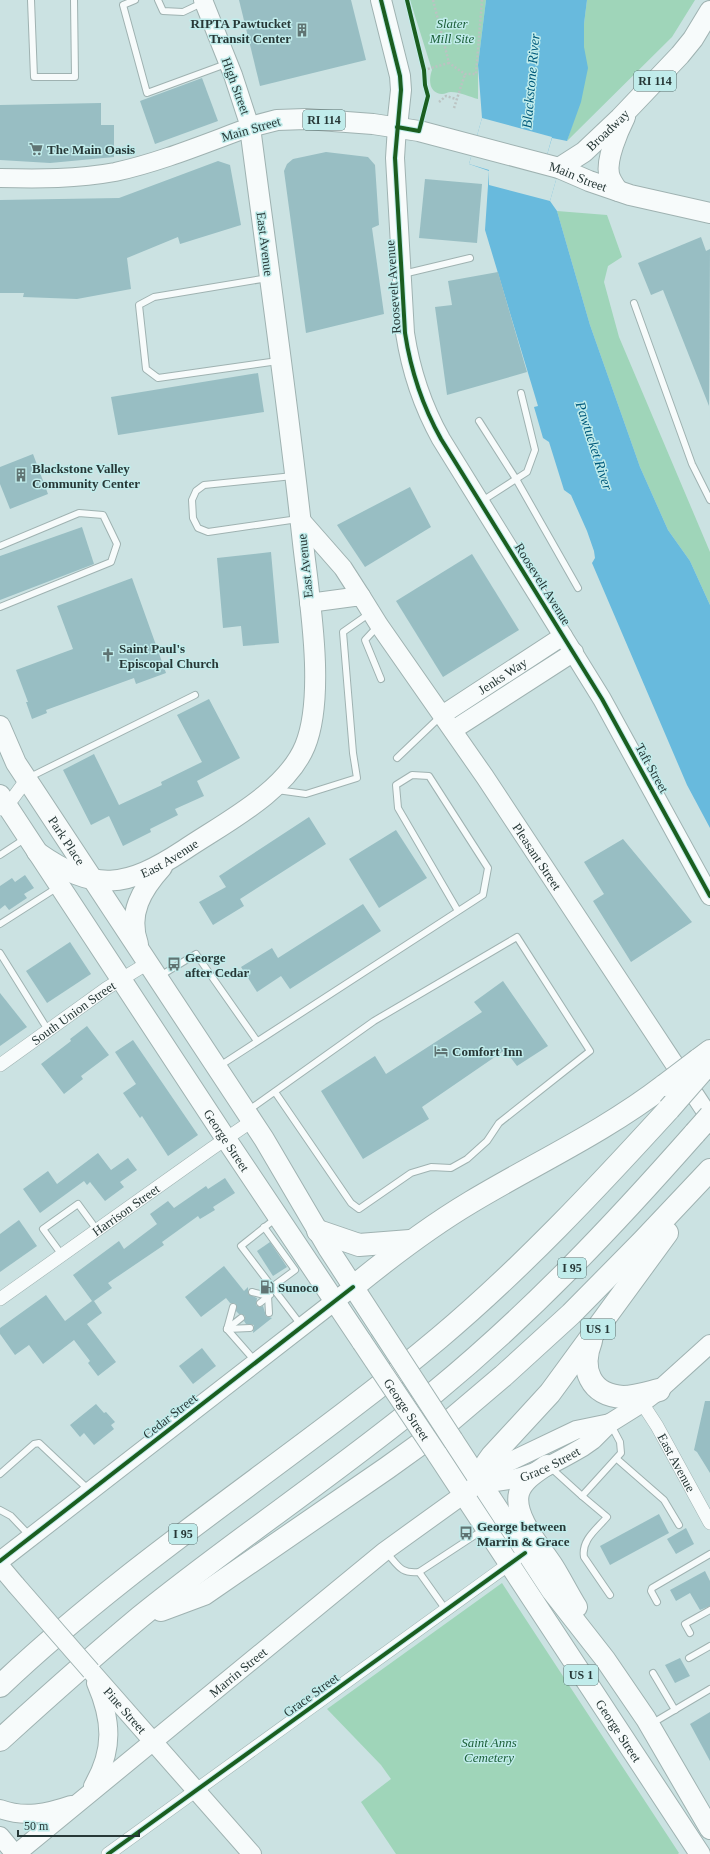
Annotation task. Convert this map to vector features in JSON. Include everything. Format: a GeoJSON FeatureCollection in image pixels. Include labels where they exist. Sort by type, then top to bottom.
{"type":"FeatureCollection","features":[{"type":"Feature","properties":{"kind":"highway","name":"I 95"},"geometry":{"type":"LineString","coordinates":[[0,1686],[53,1638],[119,1583],[350,1408],[446,1332],[518,1267],[570,1217],[669,1109],[705,1060]]}},
{"type":"Feature","properties":{"kind":"highway"},"geometry":{"type":"LineString","coordinates":[[353,1287],[411,1240],[471,1202],[608,1125],[705,1060]]}},
{"type":"Feature","properties":{"kind":"highway","name":"I 95"},"geometry":{"type":"LineString","coordinates":[[0,1740],[139,1618],[390,1428],[479,1355],[539,1300],[590,1249],[705,1122]]}},
{"type":"Feature","properties":{"kind":"highway"},"geometry":{"type":"LineString","coordinates":[[139,1618],[204,1594],[437,1432],[503,1376],[571,1314],[710,1171]]}},
{"type":"Feature","properties":{"kind":"highway","name":"US 1"},"geometry":{"type":"LineString","coordinates":[[472,1488],[492,1456],[538,1408],[597,1330],[710,1171]]}},
{"type":"Feature","properties":{"kind":"highway"},"geometry":{"type":"LineString","coordinates":[[318,1231],[359,1245],[411,1240]]}},
{"type":"Feature","properties":{"kind":"highway"},"geometry":{"type":"LineString","coordinates":[[597,1330],[589,1347],[586,1360],[588,1375],[592,1382],[606,1393],[624,1397],[646,1394],[659,1390]]}},
{"type":"Feature","properties":{"kind":"main road","name":"Roosevelt Avenue"},"geometry":{"type":"LineString","coordinates":[[381,0],[400,76],[401,90],[395,158],[406,340],[408,356],[418,391],[441,439],[574,652]]}},
{"type":"Feature","properties":{"kind":"main road","name":"High Street"},"geometry":{"type":"LineString","coordinates":[[203,1],[228,64],[250,127]]}},
{"type":"Feature","properties":{"kind":"main road","name":"Broadway"},"geometry":{"type":"LineString","coordinates":[[560,168],[584,152],[631,107],[680,55],[693,39],[710,11]]}},
{"type":"Feature","properties":{"kind":"main road"},"geometry":{"type":"LineString","coordinates":[[680,55],[710,24]]}},
{"type":"Feature","properties":{"kind":"main road"},"geometry":{"type":"LineString","coordinates":[[618,191],[609,175],[609,165],[618,132],[631,107]]}},
{"type":"Feature","properties":{"kind":"main road","name":"Main Street"},"geometry":{"type":"LineString","coordinates":[[0,178],[63,178],[114,172],[151,162],[250,127],[277,120],[295,119],[373,124],[419,131],[560,168],[589,181],[618,191],[710,213]]}},
{"type":"Feature","properties":{"kind":"main road","name":"East Avenue"},"geometry":{"type":"LineString","coordinates":[[75,878],[112,881],[143,874],[165,862],[271,790],[291,770],[299,758],[309,734],[312,719],[314,683],[313,639],[295,476],[250,127]]}},
{"type":"Feature","properties":{"kind":"main road","name":"Pleasant Street"},"geometry":{"type":"LineString","coordinates":[[300,519],[322,542],[343,568],[375,619],[490,783],[705,1122]]}},
{"type":"Feature","properties":{"kind":"main road"},"geometry":{"type":"LineString","coordinates":[[309,603],[361,596]]}},
{"type":"Feature","properties":{"kind":"main road","name":"Jenks Way"},"geometry":{"type":"LineString","coordinates":[[442,715],[563,636]]}},
{"type":"Feature","properties":{"kind":"main road","name":"Jenks Way"},"geometry":{"type":"LineString","coordinates":[[453,730],[574,652]]}},
{"type":"Feature","properties":{"kind":"main road","name":"Taft Street"},"geometry":{"type":"LineString","coordinates":[[574,652],[610,712],[710,896]]}},
{"type":"Feature","properties":{"kind":"main road","name":"Park Place"},"geometry":{"type":"LineString","coordinates":[[0,726],[13,757],[27,779],[75,878],[116,973]]}},
{"type":"Feature","properties":{"kind":"main road"},"geometry":{"type":"LineString","coordinates":[[2,803],[32,844],[60,868],[75,878]]}},
{"type":"Feature","properties":{"kind":"main road"},"geometry":{"type":"LineString","coordinates":[[149,964],[134,930],[136,909],[147,885],[165,862]]}},
{"type":"Feature","properties":{"kind":"main road","name":"Park Place"},"geometry":{"type":"LineString","coordinates":[[75,878],[149,964]]}},
{"type":"Feature","properties":{"kind":"main road","name":"George Street"},"geometry":{"type":"LineString","coordinates":[[149,964],[249,1117],[353,1287],[454,1440],[485,1528],[700,1854]]}},
{"type":"Feature","properties":{"kind":"main road","name":"George Street"},"geometry":{"type":"LineString","coordinates":[[116,973],[226,1139],[271,1222],[334,1300],[437,1454],[472,1488],[525,1553],[567,1614],[605,1659],[649,1725],[710,1829]]}},
{"type":"Feature","properties":{"kind":"main road","name":"Cedar Street"},"geometry":{"type":"LineString","coordinates":[[0,1561],[334,1300],[353,1287]]}},
{"type":"Feature","properties":{"kind":"main road","name":"Grace Street"},"geometry":{"type":"LineString","coordinates":[[472,1488],[514,1479],[583,1447],[593,1440],[610,1423],[642,1404],[710,1344]]}},
{"type":"Feature","properties":{"kind":"main road","name":"Grace Street"},"geometry":{"type":"LineString","coordinates":[[472,1488],[507,1463],[564,1435],[592,1426],[610,1423]]}},
{"type":"Feature","properties":{"kind":"main road"},"geometry":{"type":"LineString","coordinates":[[547,1465],[529,1478],[523,1485],[519,1492],[519,1510],[528,1528],[553,1566],[623,1685]]}},
{"type":"Feature","properties":{"kind":"main road","name":"Marrin Street"},"geometry":{"type":"LineString","coordinates":[[15,1854],[385,1551],[472,1488]]}},
{"type":"Feature","properties":{"kind":"main road","name":"Pine Street"},"geometry":{"type":"LineString","coordinates":[[0,1566],[126,1712],[252,1854]]}},
{"type":"Feature","properties":{"kind":"main road"},"geometry":{"type":"LineString","coordinates":[[7,1811],[24,1814],[49,1812],[83,1799],[93,1786],[104,1764],[108,1751],[109,1727],[102,1701],[91,1671]]}},
{"type":"Feature","properties":{"kind":"main road"},"geometry":{"type":"LineString","coordinates":[[0,1836],[15,1854]]}},
{"type":"Feature","properties":{"kind":"street"},"geometry":{"type":"LineString","coordinates":[[2,803],[27,779]]}},
{"type":"Feature","properties":{"kind":"street","name":"South Union Street"},"geometry":{"type":"LineString","coordinates":[[0,1065],[48,1030],[116,973],[149,964]]}},
{"type":"Feature","properties":{"kind":"street","name":"Harrison Street"},"geometry":{"type":"LineString","coordinates":[[0,1299],[226,1139],[249,1117]]}},
{"type":"Feature","properties":{"kind":"street","name":"East Avenue"},"geometry":{"type":"LineString","coordinates":[[642,1404],[657,1426],[710,1523]]}},
{"type":"Feature","properties":{"kind":"street","name":"Grace Street"},"geometry":{"type":"LineString","coordinates":[[108,1854],[525,1553]]}},
{"type":"Feature","properties":{"kind":"lane"},"geometry":{"type":"LineString","coordinates":[[31,0],[34,77],[75,77],[74,0]]}},
{"type":"Feature","properties":{"kind":"lane"},"geometry":{"type":"LineString","coordinates":[[135,0],[123,5],[147,93],[228,64]]}},
{"type":"Feature","properties":{"kind":"lane"},"geometry":{"type":"LineString","coordinates":[[158,0],[163,11],[183,12],[203,1]]}},
{"type":"Feature","properties":{"kind":"lane"},"geometry":{"type":"LineString","coordinates":[[402,275],[470,258]]}},
{"type":"Feature","properties":{"kind":"lane"},"geometry":{"type":"LineString","coordinates":[[270,278],[154,297],[139,305],[146,369],[158,378],[280,360]]}},
{"type":"Feature","properties":{"kind":"lane"},"geometry":{"type":"LineString","coordinates":[[634,303],[692,464],[710,500]]}},
{"type":"Feature","properties":{"kind":"lane"},"geometry":{"type":"LineString","coordinates":[[480,502],[526,472],[535,450],[521,393]]}},
{"type":"Feature","properties":{"kind":"lane"},"geometry":{"type":"LineString","coordinates":[[479,421],[516,479],[578,588]]}},
{"type":"Feature","properties":{"kind":"lane"},"geometry":{"type":"LineString","coordinates":[[295,476],[204,486],[196,491],[192,500],[193,518],[198,528],[208,532],[300,519]]}},
{"type":"Feature","properties":{"kind":"lane"},"geometry":{"type":"LineString","coordinates":[[0,546],[79,513],[103,515],[117,544],[111,562],[0,607]]}},
{"type":"Feature","properties":{"kind":"lane"},"geometry":{"type":"LineString","coordinates":[[375,619],[364,640],[381,679]]}},
{"type":"Feature","properties":{"kind":"lane"},"geometry":{"type":"LineString","coordinates":[[271,790],[306,794],[357,778],[353,753],[343,632],[375,619]]}},
{"type":"Feature","properties":{"kind":"lane"},"geometry":{"type":"LineString","coordinates":[[27,779],[195,695]]}},
{"type":"Feature","properties":{"kind":"lane"},"geometry":{"type":"LineString","coordinates":[[397,758],[442,715]]}},
{"type":"Feature","properties":{"kind":"lane"},"geometry":{"type":"LineString","coordinates":[[217,1068],[483,895],[488,868],[429,776],[412,775],[396,785],[398,808],[458,911]]}},
{"type":"Feature","properties":{"kind":"lane"},"geometry":{"type":"LineString","coordinates":[[0,854],[32,844]]}},
{"type":"Feature","properties":{"kind":"lane"},"geometry":{"type":"LineString","coordinates":[[0,924],[75,878]]}},
{"type":"Feature","properties":{"kind":"lane"},"geometry":{"type":"LineString","coordinates":[[249,1117],[275,1092],[374,1020],[517,937],[590,1051],[499,1122],[487,1141],[467,1159],[451,1168],[431,1167],[411,1174],[359,1209],[351,1203],[275,1092]]}},
{"type":"Feature","properties":{"kind":"lane"},"geometry":{"type":"LineString","coordinates":[[0,952],[48,1030]]}},
{"type":"Feature","properties":{"kind":"lane"},"geometry":{"type":"LineString","coordinates":[[149,964],[196,954],[257,1041]]}},
{"type":"Feature","properties":{"kind":"lane"},"geometry":{"type":"LineString","coordinates":[[62,1255],[43,1229],[78,1204],[97,1230]]}},
{"type":"Feature","properties":{"kind":"lane"},"geometry":{"type":"LineString","coordinates":[[260,1303],[274,1289],[295,1270],[271,1222],[241,1246],[274,1289],[302,1326]]}},
{"type":"Feature","properties":{"kind":"lane"},"geometry":{"type":"LineString","coordinates":[[252,1292],[268,1296]]}},
{"type":"Feature","properties":{"kind":"lane"},"geometry":{"type":"LineString","coordinates":[[268,1296],[269,1313]]}},
{"type":"Feature","properties":{"kind":"lane"},"geometry":{"type":"LineString","coordinates":[[227,1329],[233,1307]]}},
{"type":"Feature","properties":{"kind":"lane"},"geometry":{"type":"LineString","coordinates":[[227,1329],[241,1318]]}},
{"type":"Feature","properties":{"kind":"lane"},"geometry":{"type":"LineString","coordinates":[[227,1329],[250,1328]]}},
{"type":"Feature","properties":{"kind":"lane"},"geometry":{"type":"LineString","coordinates":[[227,1329],[256,1362]]}},
{"type":"Feature","properties":{"kind":"lane"},"geometry":{"type":"LineString","coordinates":[[582,1496],[621,1453],[618,1436],[610,1423]]}},
{"type":"Feature","properties":{"kind":"lane"},"geometry":{"type":"LineString","coordinates":[[0,1474],[34,1444],[40,1443],[90,1491]]}},
{"type":"Feature","properties":{"kind":"lane"},"geometry":{"type":"LineString","coordinates":[[617,1459],[664,1500],[679,1526]]}},
{"type":"Feature","properties":{"kind":"lane"},"geometry":{"type":"LineString","coordinates":[[547,1465],[607,1517],[584,1544],[583,1550],[584,1556],[610,1596]]}},
{"type":"Feature","properties":{"kind":"lane"},"geometry":{"type":"LineString","coordinates":[[0,1510],[11,1516],[31,1537]]}},
{"type":"Feature","properties":{"kind":"lane"},"geometry":{"type":"LineString","coordinates":[[385,1551],[403,1571],[409,1573],[419,1572],[485,1528]]}},
{"type":"Feature","properties":{"kind":"lane"},"geometry":{"type":"LineString","coordinates":[[657,1602],[651,1591],[652,1588],[710,1554]]}},
{"type":"Feature","properties":{"kind":"lane"},"geometry":{"type":"LineString","coordinates":[[419,1572],[446,1610]]}},
{"type":"Feature","properties":{"kind":"lane"},"geometry":{"type":"LineString","coordinates":[[690,1633],[685,1624],[710,1610]]}},
{"type":"Feature","properties":{"kind":"lane"},"geometry":{"type":"LineString","coordinates":[[689,1658],[710,1646]]}},
{"type":"Feature","properties":{"kind":"lane"},"geometry":{"type":"LineString","coordinates":[[653,1673],[675,1710]]}},
{"type":"Feature","properties":{"kind":"lane"},"geometry":{"type":"LineString","coordinates":[[649,1725],[710,1689]]}},
{"type":"Feature","properties":{"kind":"path"},"geometry":{"type":"LineString","coordinates":[[433,0],[449,63],[465,74],[476,74],[482,0]]}},
{"type":"Feature","properties":{"kind":"path"},"geometry":{"type":"LineString","coordinates":[[424,70],[449,63]]}},
{"type":"Feature","properties":{"kind":"path"},"geometry":{"type":"LineString","coordinates":[[454,108],[465,74]]}},
{"type":"Feature","properties":{"kind":"path"},"geometry":{"type":"LineString","coordinates":[[439,102],[446,96],[456,99]]}},
{"type":"Feature","properties":{"kind":"green space","name":"Slater Mill Site"},"geometry":{"type":"Polygon","coordinates":[[[410,0],[486,0],[478,65],[478,99],[454,92],[442,94],[434,91],[430,81],[432,70],[410,0]]]}},
{"type":"Feature","properties":{"kind":"green space"},"geometry":{"type":"Polygon","coordinates":[[[587,0],[695,0],[672,37],[567,141],[581,98],[584,24],[587,0]]]}},
{"type":"Feature","properties":{"kind":"green space"},"geometry":{"type":"Polygon","coordinates":[[[557,211],[607,215],[622,257],[608,266],[604,282],[619,337],[710,552],[710,605],[690,561],[668,530],[640,467],[590,325],[557,211]]]}},
{"type":"Feature","properties":{"kind":"green space","name":"Saint Anns Cemetery"},"geometry":{"type":"Polygon","coordinates":[[[502,1583],[679,1853],[678,1854],[396,1854],[361,1802],[391,1779],[381,1765],[327,1709],[502,1583]]]}},
{"type":"Feature","properties":{"kind":"water"},"geometry":{"type":"Polygon","coordinates":[[[486,0],[587,0],[584,24],[584,47],[588,68],[581,102],[567,141],[552,138],[547,155],[562,159],[550,201],[557,211],[590,325],[640,467],[668,530],[690,561],[710,605],[710,828],[687,785],[592,563],[595,558],[594,551],[587,531],[571,495],[564,490],[549,442],[543,438],[534,407],[538,406],[485,230],[489,171],[469,164],[482,118],[478,65],[486,0]]]}},
{"type":"Feature","properties":{"kind":"pier"},"geometry":{"type":"Polygon","coordinates":[[[482,118],[552,137],[547,155],[562,159],[550,201],[489,185],[489,170],[469,164],[482,118]]]}},
{"type":"Feature","properties":{"kind":"building","name":"RIPTA Pawtucket Transit Center"},"geometry":{"type":"Polygon","coordinates":[[[239,0],[351,0],[366,60],[260,86],[239,0]]]}},
{"type":"Feature","properties":{"kind":"building"},"geometry":{"type":"Polygon","coordinates":[[[202,78],[218,121],[155,144],[140,101],[202,78]]]}},
{"type":"Feature","properties":{"kind":"building"},"geometry":{"type":"Polygon","coordinates":[[[101,103],[101,125],[114,125],[114,157],[50,163],[0,160],[0,105],[101,103]]]}},
{"type":"Feature","properties":{"kind":"building"},"geometry":{"type":"Polygon","coordinates":[[[326,152],[368,157],[375,165],[379,225],[372,228],[384,314],[306,333],[284,171],[287,164],[293,159],[326,152]]]}},
{"type":"Feature","properties":{"kind":"building"},"geometry":{"type":"Polygon","coordinates":[[[218,161],[230,165],[241,225],[180,244],[178,237],[127,258],[131,289],[77,299],[23,297],[24,293],[0,293],[0,200],[119,198],[218,161]]]}},
{"type":"Feature","properties":{"kind":"building"},"geometry":{"type":"Polygon","coordinates":[[[425,179],[482,184],[477,243],[419,238],[425,179]]]}},
{"type":"Feature","properties":{"kind":"building"},"geometry":{"type":"Polygon","coordinates":[[[701,237],[706,251],[710,249],[709,406],[663,290],[651,295],[638,263],[701,237]]]}},
{"type":"Feature","properties":{"kind":"building"},"geometry":{"type":"Polygon","coordinates":[[[498,272],[527,372],[447,395],[435,307],[452,305],[448,281],[498,272]]]}},
{"type":"Feature","properties":{"kind":"building"},"geometry":{"type":"Polygon","coordinates":[[[258,373],[264,412],[118,435],[111,397],[258,373]]]}},
{"type":"Feature","properties":{"kind":"building","name":"Blackstone Valley Community Center"},"geometry":{"type":"Polygon","coordinates":[[[33,454],[48,494],[10,509],[0,484],[0,467],[33,454]]]}},
{"type":"Feature","properties":{"kind":"building"},"geometry":{"type":"Polygon","coordinates":[[[410,487],[431,527],[365,567],[337,525],[410,487]]]}},
{"type":"Feature","properties":{"kind":"building"},"geometry":{"type":"Polygon","coordinates":[[[82,527],[94,564],[0,600],[0,556],[82,527]]]}},
{"type":"Feature","properties":{"kind":"building"},"geometry":{"type":"Polygon","coordinates":[[[271,552],[279,643],[243,646],[241,626],[223,628],[217,558],[271,552]]]}},
{"type":"Feature","properties":{"kind":"building"},"geometry":{"type":"Polygon","coordinates":[[[472,554],[519,630],[443,677],[396,601],[472,554]]]}},
{"type":"Feature","properties":{"kind":"building","name":"Saint Paul's Episcopal Church"},"geometry":{"type":"Polygon","coordinates":[[[132,578],[166,673],[136,684],[134,678],[46,710],[47,713],[32,719],[26,702],[28,702],[16,670],[73,649],[57,606],[132,578]]]}},
{"type":"Feature","properties":{"kind":"building"},"geometry":{"type":"Polygon","coordinates":[[[209,699],[240,758],[197,781],[204,796],[175,809],[178,815],[150,829],[151,832],[123,846],[109,816],[91,825],[63,770],[94,754],[119,805],[162,785],[161,782],[202,762],[177,715],[209,699]]]}},
{"type":"Feature","properties":{"kind":"building"},"geometry":{"type":"Polygon","coordinates":[[[309,817],[326,844],[240,899],[244,906],[213,925],[199,902],[226,887],[219,876],[309,817]]]}},
{"type":"Feature","properties":{"kind":"building"},"geometry":{"type":"Polygon","coordinates":[[[396,830],[427,878],[379,908],[349,859],[396,830]]]}},
{"type":"Feature","properties":{"kind":"building"},"geometry":{"type":"Polygon","coordinates":[[[623,839],[692,922],[631,962],[593,901],[604,894],[584,862],[623,839]]]}},
{"type":"Feature","properties":{"kind":"building"},"geometry":{"type":"Polygon","coordinates":[[[25,875],[34,888],[24,894],[27,898],[9,910],[5,905],[0,909],[0,886],[12,878],[15,882],[25,875]]]}},
{"type":"Feature","properties":{"kind":"building"},"geometry":{"type":"Polygon","coordinates":[[[363,904],[381,931],[290,989],[281,976],[257,992],[241,967],[272,948],[278,958],[363,904]]]}},
{"type":"Feature","properties":{"kind":"building"},"geometry":{"type":"Polygon","coordinates":[[[70,942],[91,974],[47,1003],[26,971],[70,942]]]}},
{"type":"Feature","properties":{"kind":"building"},"geometry":{"type":"Polygon","coordinates":[[[503,981],[548,1046],[517,1066],[505,1050],[422,1107],[429,1119],[363,1159],[321,1091],[375,1056],[386,1074],[482,1012],[474,1002],[503,981]]]}},
{"type":"Feature","properties":{"kind":"building"},"geometry":{"type":"Polygon","coordinates":[[[0,993],[27,1027],[0,1046],[0,993]]]}},
{"type":"Feature","properties":{"kind":"building"},"geometry":{"type":"Polygon","coordinates":[[[87,1026],[109,1055],[81,1076],[83,1079],[64,1094],[41,1064],[71,1041],[70,1039],[87,1026]]]}},
{"type":"Feature","properties":{"kind":"building"},"geometry":{"type":"Polygon","coordinates":[[[133,1040],[198,1135],[168,1156],[142,1116],[140,1118],[123,1093],[136,1084],[115,1052],[133,1040]]]}},
{"type":"Feature","properties":{"kind":"building"},"geometry":{"type":"Polygon","coordinates":[[[98,1153],[111,1170],[128,1158],[137,1170],[120,1182],[124,1187],[105,1201],[90,1182],[87,1185],[84,1181],[40,1213],[23,1189],[48,1171],[57,1184],[98,1153]]]}},
{"type":"Feature","properties":{"kind":"building"},"geometry":{"type":"Polygon","coordinates":[[[225,1178],[235,1193],[213,1207],[215,1210],[200,1219],[198,1216],[162,1242],[164,1245],[108,1283],[112,1288],[94,1301],[102,1313],[87,1324],[116,1362],[98,1376],[88,1363],[90,1361],[74,1340],[43,1364],[29,1345],[15,1355],[0,1334],[0,1328],[46,1295],[65,1321],[92,1301],[73,1275],[119,1241],[124,1249],[157,1224],[150,1214],[168,1201],[174,1208],[206,1186],[208,1189],[225,1178]]]}},
{"type":"Feature","properties":{"kind":"building"},"geometry":{"type":"Polygon","coordinates":[[[19,1220],[37,1246],[0,1272],[0,1234],[19,1220]]]}},
{"type":"Feature","properties":{"kind":"building"},"geometry":{"type":"Polygon","coordinates":[[[270,1242],[287,1267],[273,1276],[257,1251],[270,1242]]]}},
{"type":"Feature","properties":{"kind":"building"},"geometry":{"type":"Polygon","coordinates":[[[224,1266],[244,1291],[248,1287],[248,1294],[257,1298],[256,1305],[260,1307],[263,1306],[266,1316],[272,1318],[253,1333],[254,1325],[246,1324],[244,1321],[245,1316],[236,1311],[236,1304],[230,1303],[226,1298],[201,1317],[185,1297],[224,1266]]]}},
{"type":"Feature","properties":{"kind":"building"},"geometry":{"type":"Polygon","coordinates":[[[202,1348],[216,1366],[193,1384],[179,1366],[202,1348]]]}},
{"type":"Feature","properties":{"kind":"building"},"geometry":{"type":"Polygon","coordinates":[[[705,1401],[710,1401],[710,1473],[697,1452],[694,1450],[705,1401]]]}},
{"type":"Feature","properties":{"kind":"building"},"geometry":{"type":"Polygon","coordinates":[[[96,1404],[115,1422],[111,1425],[114,1429],[94,1445],[84,1433],[80,1437],[70,1425],[96,1404]]]}},
{"type":"Feature","properties":{"kind":"building"},"geometry":{"type":"Polygon","coordinates":[[[659,1514],[669,1533],[610,1565],[600,1546],[659,1514]]]}},
{"type":"Feature","properties":{"kind":"building"},"geometry":{"type":"Polygon","coordinates":[[[686,1528],[694,1544],[676,1554],[667,1539],[686,1528]]]}},
{"type":"Feature","properties":{"kind":"building"},"geometry":{"type":"Polygon","coordinates":[[[705,1571],[710,1581],[710,1606],[700,1610],[690,1593],[676,1601],[670,1590],[705,1571]]]}},
{"type":"Feature","properties":{"kind":"building"},"geometry":{"type":"Polygon","coordinates":[[[680,1658],[690,1676],[675,1683],[665,1665],[680,1658]]]}},
{"type":"Feature","properties":{"kind":"building"},"geometry":{"type":"Polygon","coordinates":[[[710,1712],[710,1761],[690,1724],[710,1712]]]}},
{"type":"Feature","properties":{"kind":"cycle path"},"geometry":{"type":"LineString","coordinates":[[381,0],[400,76],[401,90],[395,158],[405,333],[410,361],[418,388],[428,414],[441,439],[602,699],[710,896]]}},
{"type":"Feature","properties":{"kind":"cycle path"},"geometry":{"type":"LineString","coordinates":[[397,127],[419,131],[428,96],[425,85],[424,70],[407,0]]}},
{"type":"Feature","properties":{"kind":"cycle path"},"geometry":{"type":"LineString","coordinates":[[0,1561],[353,1287]]}},
{"type":"Feature","properties":{"kind":"cycle path"},"geometry":{"type":"LineString","coordinates":[[108,1854],[525,1553]]}},
{"type":"Feature","properties":{"kind":"place","name":"RIPTA Pawtucket Transit Center"},"geometry":{"type":"Point","coordinates":[302,30]}},
{"type":"Feature","properties":{"kind":"place","name":"The Main Oasis"},"geometry":{"type":"Point","coordinates":[36,149]}},
{"type":"Feature","properties":{"kind":"place","name":"Blackstone Valley Community Center"},"geometry":{"type":"Point","coordinates":[21,475]}},
{"type":"Feature","properties":{"kind":"place","name":"Saint Paul's Episcopal Church"},"geometry":{"type":"Point","coordinates":[108,655]}},
{"type":"Feature","properties":{"kind":"place","name":"George after Cedar"},"geometry":{"type":"Point","coordinates":[174,964]}},
{"type":"Feature","properties":{"kind":"place","name":"Comfort Inn"},"geometry":{"type":"Point","coordinates":[441,1051]}},
{"type":"Feature","properties":{"kind":"place","name":"Sunoco"},"geometry":{"type":"Point","coordinates":[267,1287]}},
{"type":"Feature","properties":{"kind":"place","name":"George between Marrin & Grace"},"geometry":{"type":"Point","coordinates":[466,1533]}},
{"type":"Feature","properties":{"kind":"water label","name":"Blackstone River"},"geometry":{"type":"Point","coordinates":[531,81]}},
{"type":"Feature","properties":{"kind":"water label","name":"Pawtucket River"},"geometry":{"type":"Point","coordinates":[594,446]}}]}
